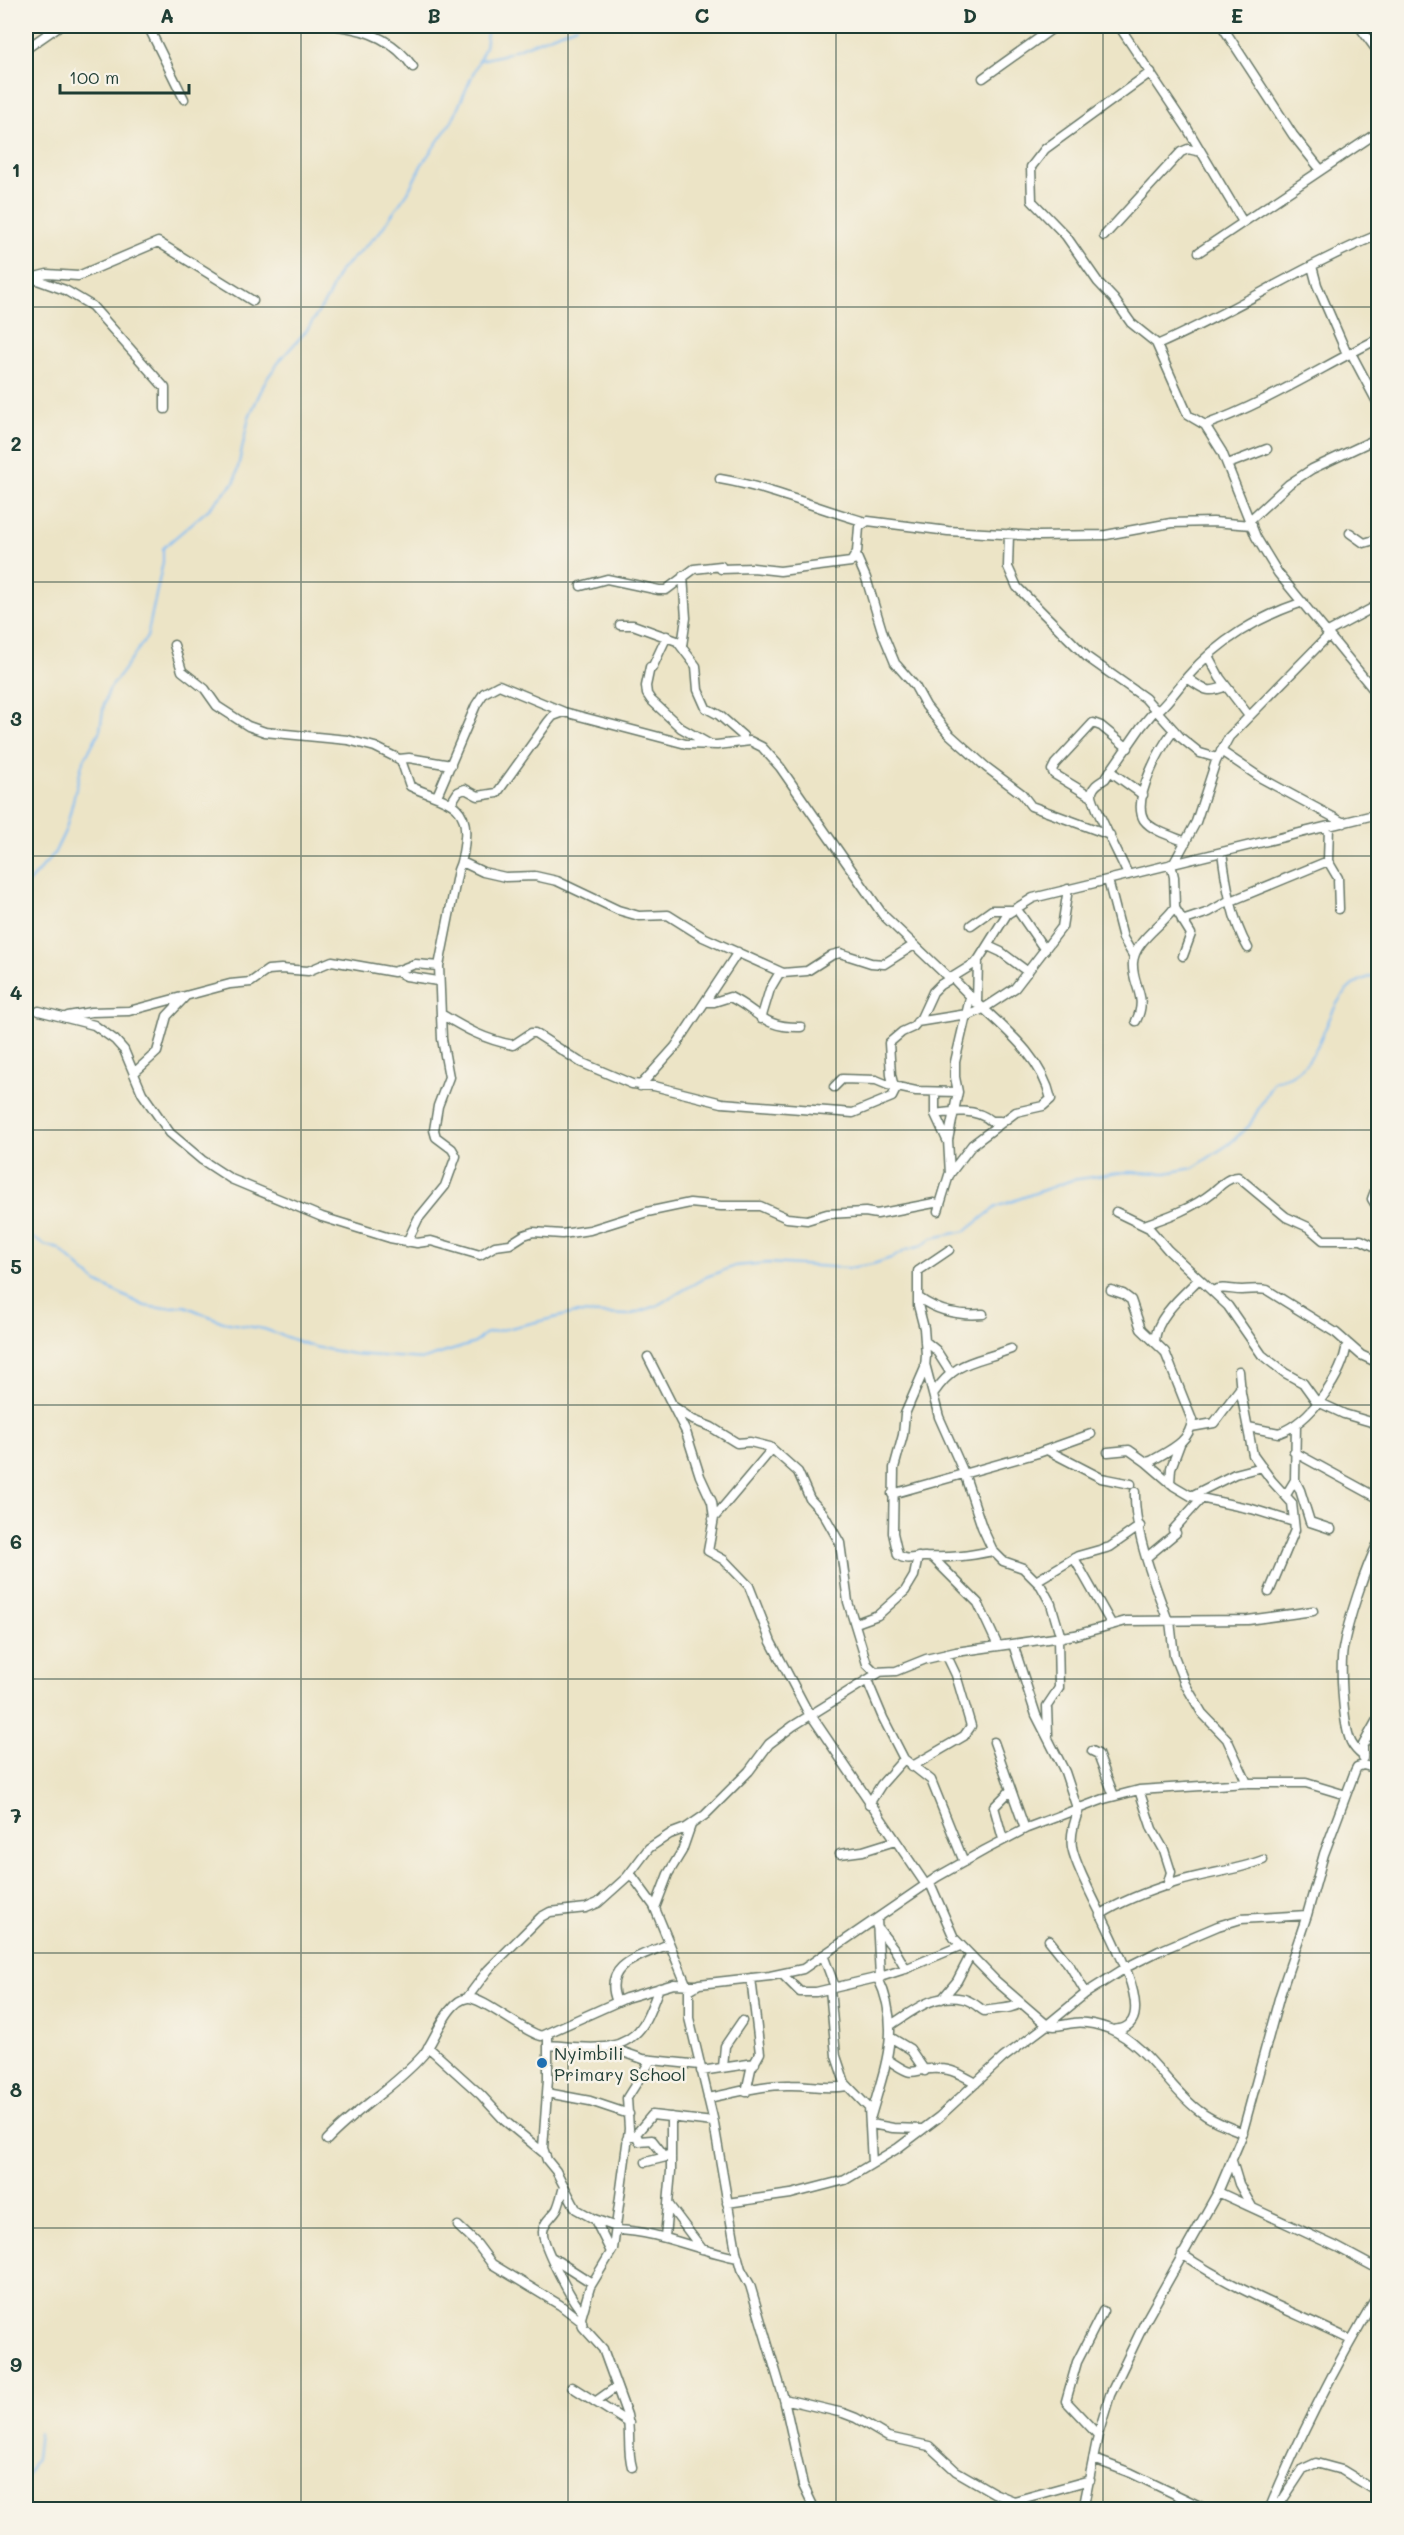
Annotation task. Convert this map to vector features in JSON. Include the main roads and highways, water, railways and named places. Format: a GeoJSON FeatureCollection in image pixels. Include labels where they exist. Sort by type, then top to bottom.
{"type":"FeatureCollection","features":[{"type":"Feature","properties":{"kind":"waterway"},"geometry":{"type":"LineString","coordinates":[[26,885],[54,854],[66,829],[82,764],[100,730],[104,704],[109,690],[147,637],[163,562],[163,548],[210,508],[235,481],[249,417],[266,380],[307,330],[328,297],[339,272],[379,233],[408,192],[422,164],[452,121],[485,47],[488,26]]}},
{"type":"Feature","properties":{"kind":"waterway"},"geometry":{"type":"LineString","coordinates":[[481,60],[502,55],[577,26]]}},
{"type":"Feature","properties":{"kind":"waterway"},"geometry":{"type":"LineString","coordinates":[[26,1234],[45,1245],[59,1249],[96,1282],[145,1306],[158,1308],[185,1306],[223,1322],[264,1329],[314,1347],[354,1354],[424,1359],[475,1343],[484,1334],[575,1313],[629,1315],[656,1306],[706,1277],[735,1266],[768,1263],[849,1268],[873,1264],[922,1246],[932,1238],[966,1231],[996,1207],[1072,1180],[1125,1172],[1166,1173],[1193,1168],[1229,1144],[1249,1126],[1274,1081],[1290,1076],[1303,1066],[1312,1055],[1337,1003],[1345,992],[1359,981],[1378,975]]}},
{"type":"Feature","properties":{"kind":"waterway"},"geometry":{"type":"LineString","coordinates":[[26,2478],[36,2458],[39,2433]]}},
{"type":"Feature","properties":{"kind":"place","name":"Nyimbili Primary School"},"geometry":{"type":"Point","coordinates":[542,2063]}}]}
